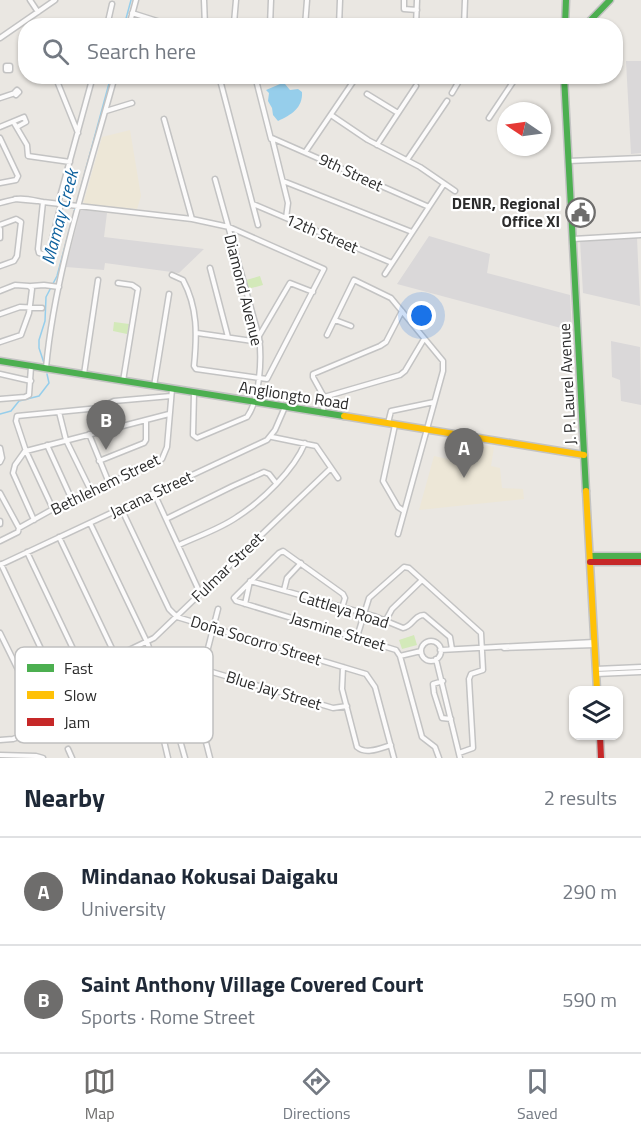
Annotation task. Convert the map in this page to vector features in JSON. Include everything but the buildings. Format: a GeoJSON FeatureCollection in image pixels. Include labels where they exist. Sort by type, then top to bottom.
{"type":"FeatureCollection","features":[{"type":"Feature","properties":{"kind":"main road"},"geometry":{"type":"LineString","coordinates":[[565,18],[566,0]]}},
{"type":"Feature","properties":{"kind":"main road"},"geometry":{"type":"LineString","coordinates":[[593,18],[610,0]]}},
{"type":"Feature","properties":{"kind":"main road","name":"J. P. Laurel Avenue"},"geometry":{"type":"LineString","coordinates":[[564,84],[597,686]]}},
{"type":"Feature","properties":{"kind":"main road","name":"Angliongto Road"},"geometry":{"type":"LineString","coordinates":[[0,362],[154,386],[171,392],[194,393],[323,412],[584,455]]}},
{"type":"Feature","properties":{"kind":"main road"},"geometry":{"type":"LineString","coordinates":[[590,559],[641,556]]}},
{"type":"Feature","properties":{"kind":"main road"},"geometry":{"type":"LineString","coordinates":[[590,559],[641,562]]}},
{"type":"Feature","properties":{"kind":"main road"},"geometry":{"type":"LineString","coordinates":[[600,740],[602,758]]}},
{"type":"Feature","properties":{"kind":"street"},"geometry":{"type":"LineString","coordinates":[[30,0],[38,12]]}},
{"type":"Feature","properties":{"kind":"street"},"geometry":{"type":"LineString","coordinates":[[29,18],[55,0]]}},
{"type":"Feature","properties":{"kind":"street"},"geometry":{"type":"LineString","coordinates":[[131,18],[136,0]]}},
{"type":"Feature","properties":{"kind":"street"},"geometry":{"type":"LineString","coordinates":[[204,0],[205,18]]}},
{"type":"Feature","properties":{"kind":"street"},"geometry":{"type":"LineString","coordinates":[[234,18],[236,0]]}},
{"type":"Feature","properties":{"kind":"street"},"geometry":{"type":"LineString","coordinates":[[270,18],[271,0]]}},
{"type":"Feature","properties":{"kind":"street"},"geometry":{"type":"LineString","coordinates":[[306,18],[307,0]]}},
{"type":"Feature","properties":{"kind":"street"},"geometry":{"type":"LineString","coordinates":[[339,18],[340,0]]}},
{"type":"Feature","properties":{"kind":"street"},"geometry":{"type":"LineString","coordinates":[[404,0],[404,9],[417,10]]}},
{"type":"Feature","properties":{"kind":"street"},"geometry":{"type":"LineString","coordinates":[[416,18],[417,0]]}},
{"type":"Feature","properties":{"kind":"street"},"geometry":{"type":"LineString","coordinates":[[464,18],[465,0]]}},
{"type":"Feature","properties":{"kind":"street"},"geometry":{"type":"LineString","coordinates":[[109,18],[112,4]]}},
{"type":"Feature","properties":{"kind":"street"},"geometry":{"type":"LineString","coordinates":[[132,13],[148,18]]}},
{"type":"Feature","properties":{"kind":"street"},"geometry":{"type":"LineString","coordinates":[[0,38],[18,26]]}},
{"type":"Feature","properties":{"kind":"street"},"geometry":{"type":"LineString","coordinates":[[0,72],[6,69]]}},
{"type":"Feature","properties":{"kind":"street"},"geometry":{"type":"LineString","coordinates":[[58,84],[78,134]]}},
{"type":"Feature","properties":{"kind":"street"},"geometry":{"type":"LineString","coordinates":[[40,202],[38,249],[46,255],[49,252],[59,204],[91,84]]}},
{"type":"Feature","properties":{"kind":"street"},"geometry":{"type":"LineString","coordinates":[[46,369],[49,340],[76,206],[113,84]]}},
{"type":"Feature","properties":{"kind":"street"},"geometry":{"type":"LineString","coordinates":[[221,84],[258,225]]}},
{"type":"Feature","properties":{"kind":"street"},"geometry":{"type":"LineString","coordinates":[[257,84],[289,206],[286,218]]}},
{"type":"Feature","properties":{"kind":"street"},"geometry":{"type":"LineString","coordinates":[[306,151],[352,84]]}},
{"type":"Feature","properties":{"kind":"street"},"geometry":{"type":"LineString","coordinates":[[452,93],[457,84]]}},
{"type":"Feature","properties":{"kind":"street"},"geometry":{"type":"LineString","coordinates":[[489,118],[512,84]]}},
{"type":"Feature","properties":{"kind":"street"},"geometry":{"type":"LineString","coordinates":[[377,145],[416,86]]}},
{"type":"Feature","properties":{"kind":"street"},"geometry":{"type":"LineString","coordinates":[[0,98],[15,93]]}},
{"type":"Feature","properties":{"kind":"street"},"geometry":{"type":"LineString","coordinates":[[368,94],[398,113]]}},
{"type":"Feature","properties":{"kind":"street"},"geometry":{"type":"LineString","coordinates":[[407,160],[447,102]]}},
{"type":"Feature","properties":{"kind":"street"},"geometry":{"type":"LineString","coordinates":[[106,111],[132,103]]}},
{"type":"Feature","properties":{"kind":"street"},"geometry":{"type":"LineString","coordinates":[[331,115],[455,191]]}},
{"type":"Feature","properties":{"kind":"street"},"geometry":{"type":"LineString","coordinates":[[164,119],[192,219]]}},
{"type":"Feature","properties":{"kind":"street"},"geometry":{"type":"LineString","coordinates":[[2,127],[16,125],[27,145],[28,156],[70,162]]}},
{"type":"Feature","properties":{"kind":"street"},"geometry":{"type":"LineString","coordinates":[[0,138],[18,176],[18,178],[0,183]]}},
{"type":"Feature","properties":{"kind":"street","name":"9th Street"},"geometry":{"type":"LineString","coordinates":[[272,138],[429,207]]}},
{"type":"Feature","properties":{"kind":"street"},"geometry":{"type":"LineString","coordinates":[[567,161],[641,158]]}},
{"type":"Feature","properties":{"kind":"street","name":"Diamond Avenue"},"geometry":{"type":"LineString","coordinates":[[215,179],[259,340],[258,378],[254,402]]}},
{"type":"Feature","properties":{"kind":"street"},"geometry":{"type":"LineString","coordinates":[[282,181],[412,232]]}},
{"type":"Feature","properties":{"kind":"street"},"geometry":{"type":"LineString","coordinates":[[385,274],[444,184]]}},
{"type":"Feature","properties":{"kind":"street"},"geometry":{"type":"LineString","coordinates":[[0,203],[15,199],[192,219],[229,227],[322,267],[324,271],[268,377],[258,378],[196,369],[194,366],[196,314],[186,286],[180,278],[172,275]]}},
{"type":"Feature","properties":{"kind":"street","name":"12th Street"},"geometry":{"type":"LineString","coordinates":[[253,204],[392,263]]}},
{"type":"Feature","properties":{"kind":"street"},"geometry":{"type":"LineString","coordinates":[[0,225],[12,220],[20,220],[21,225],[15,259],[0,266]]}},
{"type":"Feature","properties":{"kind":"street"},"geometry":{"type":"LineString","coordinates":[[0,229],[0,238]]}},
{"type":"Feature","properties":{"kind":"street"},"geometry":{"type":"LineString","coordinates":[[573,239],[641,235]]}},
{"type":"Feature","properties":{"kind":"street"},"geometry":{"type":"LineString","coordinates":[[210,268],[228,337]]}},
{"type":"Feature","properties":{"kind":"street"},"geometry":{"type":"LineString","coordinates":[[84,375],[98,280]]}},
{"type":"Feature","properties":{"kind":"street"},"geometry":{"type":"LineString","coordinates":[[327,335],[354,280],[388,296],[444,364],[398,534]]}},
{"type":"Feature","properties":{"kind":"street"},"geometry":{"type":"LineString","coordinates":[[118,283],[137,288],[123,381]]}},
{"type":"Feature","properties":{"kind":"street"},"geometry":{"type":"LineString","coordinates":[[197,333],[259,340],[290,283],[313,292]]}},
{"type":"Feature","properties":{"kind":"street"},"geometry":{"type":"LineString","coordinates":[[0,291],[15,285],[59,287]]}},
{"type":"Feature","properties":{"kind":"street"},"geometry":{"type":"LineString","coordinates":[[0,342],[21,335],[30,308],[32,290],[29,286]]}},
{"type":"Feature","properties":{"kind":"street"},"geometry":{"type":"LineString","coordinates":[[154,386],[169,294]]}},
{"type":"Feature","properties":{"kind":"street"},"geometry":{"type":"LineString","coordinates":[[0,314],[15,308],[42,308]]}},
{"type":"Feature","properties":{"kind":"street"},"geometry":{"type":"LineString","coordinates":[[323,412],[324,397],[312,377],[315,372],[386,342],[402,311]]}},
{"type":"Feature","properties":{"kind":"street"},"geometry":{"type":"LineString","coordinates":[[335,320],[351,326]]}},
{"type":"Feature","properties":{"kind":"street"},"geometry":{"type":"LineString","coordinates":[[324,397],[400,375],[405,371],[424,339]]}},
{"type":"Feature","properties":{"kind":"street"},"geometry":{"type":"LineString","coordinates":[[0,399],[30,395],[31,367]]}},
{"type":"Feature","properties":{"kind":"street"},"geometry":{"type":"LineString","coordinates":[[0,374],[31,381]]}},
{"type":"Feature","properties":{"kind":"street"},"geometry":{"type":"LineString","coordinates":[[53,509],[26,451],[15,421],[17,416],[99,408],[114,401],[171,392]]}},
{"type":"Feature","properties":{"kind":"street","name":"Bethlehem Street"},"geometry":{"type":"LineString","coordinates":[[0,541],[53,509],[162,459],[167,447],[171,392]]}},
{"type":"Feature","properties":{"kind":"street"},"geometry":{"type":"LineString","coordinates":[[194,393],[193,435],[197,438],[244,419],[250,414],[254,402]]}},
{"type":"Feature","properties":{"kind":"street"},"geometry":{"type":"LineString","coordinates":[[388,423],[391,411],[434,402]]}},
{"type":"Feature","properties":{"kind":"street"},"geometry":{"type":"LineString","coordinates":[[285,407],[272,437],[318,447],[338,478]]}},
{"type":"Feature","properties":{"kind":"street"},"geometry":{"type":"LineString","coordinates":[[59,412],[66,440],[91,491]]}},
{"type":"Feature","properties":{"kind":"street"},"geometry":{"type":"LineString","coordinates":[[34,520],[13,473],[15,465],[26,451],[169,414]]}},
{"type":"Feature","properties":{"kind":"street"},"geometry":{"type":"LineString","coordinates":[[99,461],[144,443],[146,420]]}},
{"type":"Feature","properties":{"kind":"street"},"geometry":{"type":"LineString","coordinates":[[396,425],[383,481],[398,507],[404,511]]}},
{"type":"Feature","properties":{"kind":"street"},"geometry":{"type":"LineString","coordinates":[[89,434],[109,483]]}},
{"type":"Feature","properties":{"kind":"street","name":"Jacana Street"},"geometry":{"type":"LineString","coordinates":[[0,564],[272,437]]}},
{"type":"Feature","properties":{"kind":"street"},"geometry":{"type":"LineString","coordinates":[[179,545],[236,518],[299,459],[305,443]]}},
{"type":"Feature","properties":{"kind":"street"},"geometry":{"type":"LineString","coordinates":[[47,445],[72,500]]}},
{"type":"Feature","properties":{"kind":"street"},"geometry":{"type":"LineString","coordinates":[[0,462],[1,452]]}},
{"type":"Feature","properties":{"kind":"street","name":"Fulmar Street"},"geometry":{"type":"LineString","coordinates":[[137,647],[161,633],[331,468]]}},
{"type":"Feature","properties":{"kind":"street"},"geometry":{"type":"LineString","coordinates":[[166,519],[264,472],[269,474],[276,483]]}},
{"type":"Feature","properties":{"kind":"street"},"geometry":{"type":"LineString","coordinates":[[0,493],[19,528]]}},
{"type":"Feature","properties":{"kind":"street"},"geometry":{"type":"LineString","coordinates":[[154,493],[200,593]]}},
{"type":"Feature","properties":{"kind":"street","name":"Doña Socorro Street"},"geometry":{"type":"LineString","coordinates":[[121,508],[169,609],[177,616],[359,671],[372,680],[378,693],[394,758]]}},
{"type":"Feature","properties":{"kind":"street"},"geometry":{"type":"LineString","coordinates":[[90,523],[149,647]]}},
{"type":"Feature","properties":{"kind":"street"},"geometry":{"type":"LineString","coordinates":[[59,537],[111,647]]}},
{"type":"Feature","properties":{"kind":"street"},"geometry":{"type":"LineString","coordinates":[[27,552],[72,647]]}},
{"type":"Feature","properties":{"kind":"street"},"geometry":{"type":"LineString","coordinates":[[245,604],[250,581],[281,552],[287,553],[343,594],[345,598],[342,608]]}},
{"type":"Feature","properties":{"kind":"street"},"geometry":{"type":"LineString","coordinates":[[284,590],[287,578],[301,563]]}},
{"type":"Feature","properties":{"kind":"street"},"geometry":{"type":"LineString","coordinates":[[0,564],[40,647]]}},
{"type":"Feature","properties":{"kind":"street"},"geometry":{"type":"LineString","coordinates":[[357,637],[371,596],[399,569],[405,567],[482,633],[483,670],[481,673],[471,674],[469,679],[473,748],[460,755],[436,659],[440,650],[437,643],[430,641],[424,644],[421,651],[425,659],[430,661],[436,659]]}},
{"type":"Feature","properties":{"kind":"street"},"geometry":{"type":"LineString","coordinates":[[386,620],[392,609],[422,580]]}},
{"type":"Feature","properties":{"kind":"street","name":"Cattleya Road"},"geometry":{"type":"LineString","coordinates":[[250,581],[364,613],[405,628],[418,616],[425,615],[450,637],[452,649]]}},
{"type":"Feature","properties":{"kind":"street","name":"Jasmine Street"},"geometry":{"type":"LineString","coordinates":[[250,581],[234,599],[394,648],[400,656],[422,738],[435,747],[439,758]]}},
{"type":"Feature","properties":{"kind":"street"},"geometry":{"type":"LineString","coordinates":[[208,647],[218,609]]}},
{"type":"Feature","properties":{"kind":"street"},"geometry":{"type":"LineString","coordinates":[[0,633],[15,663]]}},
{"type":"Feature","properties":{"kind":"street"},"geometry":{"type":"LineString","coordinates":[[440,650],[595,643]]}},
{"type":"Feature","properties":{"kind":"street"},"geometry":{"type":"LineString","coordinates":[[400,656],[421,651]]}},
{"type":"Feature","properties":{"kind":"street"},"geometry":{"type":"LineString","coordinates":[[343,667],[342,689],[359,750],[369,751],[391,746]]}},
{"type":"Feature","properties":{"kind":"street"},"geometry":{"type":"LineString","coordinates":[[631,670],[641,667]]}},
{"type":"Feature","properties":{"kind":"street"},"geometry":{"type":"LineString","coordinates":[[596,671],[641,672]]}},
{"type":"Feature","properties":{"kind":"street","name":"Blue Jay Street"},"geometry":{"type":"LineString","coordinates":[[213,672],[333,708],[346,706]]}},
{"type":"Feature","properties":{"kind":"street"},"geometry":{"type":"LineString","coordinates":[[443,681],[434,684],[434,693],[442,718],[451,719]]}},
{"type":"Feature","properties":{"kind":"street"},"geometry":{"type":"LineString","coordinates":[[0,740],[15,738]]}},
{"type":"Feature","properties":{"kind":"street"},"geometry":{"type":"LineString","coordinates":[[165,743],[168,758]]}},
{"type":"Feature","properties":{"kind":"street"},"geometry":{"type":"LineString","coordinates":[[181,743],[185,758]]}},
{"type":"Feature","properties":{"kind":"street"},"geometry":{"type":"LineString","coordinates":[[206,743],[210,758]]}},
{"type":"Feature","properties":{"kind":"street"},"geometry":{"type":"LineString","coordinates":[[68,749],[72,758]]}},
{"type":"Feature","properties":{"kind":"street"},"geometry":{"type":"LineString","coordinates":[[0,755],[43,758]]}},
{"type":"Feature","properties":{"kind":"shaded area"},"geometry":{"type":"Polygon","coordinates":[[[626,61],[641,61],[641,153],[631,154],[626,61]]]}},
{"type":"Feature","properties":{"kind":"shaded area"},"geometry":{"type":"Polygon","coordinates":[[[130,130],[141,196],[137,209],[83,204],[102,137],[130,130]]]}},
{"type":"Feature","properties":{"kind":"shaded area"},"geometry":{"type":"Polygon","coordinates":[[[81,209],[107,213],[104,237],[204,249],[179,273],[105,263],[104,270],[66,267],[81,209]]]}},
{"type":"Feature","properties":{"kind":"shaded area"},"geometry":{"type":"Polygon","coordinates":[[[429,236],[490,254],[487,273],[570,295],[572,331],[397,284],[429,236]]]}},
{"type":"Feature","properties":{"kind":"shaded area"},"geometry":{"type":"Polygon","coordinates":[[[637,237],[640,306],[583,293],[580,240],[637,237]]]}},
{"type":"Feature","properties":{"kind":"shaded area"},"geometry":{"type":"Polygon","coordinates":[[[611,341],[640,347],[641,405],[621,401],[620,380],[612,377],[611,341]]]}},
{"type":"Feature","properties":{"kind":"shaded area"},"geometry":{"type":"Polygon","coordinates":[[[457,441],[494,447],[491,466],[500,468],[502,488],[523,489],[524,499],[419,510],[434,456],[452,460],[457,441]]]}},
{"type":"Feature","properties":{"kind":"green space"},"geometry":{"type":"Polygon","coordinates":[[[260,276],[263,285],[248,289],[246,280],[260,276]]]}},
{"type":"Feature","properties":{"kind":"green space"},"geometry":{"type":"Polygon","coordinates":[[[114,322],[129,324],[127,334],[113,331],[114,322]]]}},
{"type":"Feature","properties":{"kind":"green space"},"geometry":{"type":"Polygon","coordinates":[[[414,635],[417,645],[402,649],[399,640],[414,635]]]}},
{"type":"Feature","properties":{"kind":"water"},"geometry":{"type":"Polygon","coordinates":[[[285,84],[290,90],[298,89],[302,92],[302,98],[295,110],[278,121],[273,115],[268,101],[269,93],[266,90],[285,84]]]}},
{"type":"Feature","properties":{"kind":"waterway","name":"Mamay Creek"},"geometry":{"type":"LineString","coordinates":[[126,18],[131,0]]}},
{"type":"Feature","properties":{"kind":"waterway","name":"Mamay Creek"},"geometry":{"type":"LineString","coordinates":[[44,363],[39,340],[45,321],[46,297],[57,276],[109,84]]}},
{"type":"Feature","properties":{"kind":"waterway","name":"Mamay Creek"},"geometry":{"type":"LineString","coordinates":[[0,414],[11,411],[19,401],[39,396],[49,383],[47,374]]}},
{"type":"Feature","properties":{"kind":"traffic: fast"},"geometry":{"type":"LineString","coordinates":[[565,18],[566,0]]}},
{"type":"Feature","properties":{"kind":"traffic: fast"},"geometry":{"type":"LineString","coordinates":[[593,18],[610,0]]}},
{"type":"Feature","properties":{"kind":"traffic: fast"},"geometry":{"type":"LineString","coordinates":[[564,84],[586,491]]}},
{"type":"Feature","properties":{"kind":"traffic: fast"},"geometry":{"type":"LineString","coordinates":[[0,361],[344,416]]}},
{"type":"Feature","properties":{"kind":"traffic: fast"},"geometry":{"type":"LineString","coordinates":[[590,556],[641,556]]}},
{"type":"Feature","properties":{"kind":"traffic: slow"},"geometry":{"type":"LineString","coordinates":[[344,416],[584,455]]}},
{"type":"Feature","properties":{"kind":"traffic: slow"},"geometry":{"type":"LineString","coordinates":[[586,491],[597,686]]}},
{"type":"Feature","properties":{"kind":"traffic: jam"},"geometry":{"type":"LineString","coordinates":[[590,562],[641,562]]}},
{"type":"Feature","properties":{"kind":"traffic: jam"},"geometry":{"type":"LineString","coordinates":[[600,740],[601,758]]}},
{"type":"Feature","properties":{"kind":"place","name":"DENR, Regional Office XI"},"geometry":{"type":"Point","coordinates":[581,212]}},
{"type":"Feature","properties":{"kind":"place","name":"Saint Anthony Village Covered Court"},"geometry":{"type":"Point","coordinates":[106,450]}},
{"type":"Feature","properties":{"kind":"place","name":"Mindanao Kokusai Daigaku"},"geometry":{"type":"Point","coordinates":[464,478]}}]}
